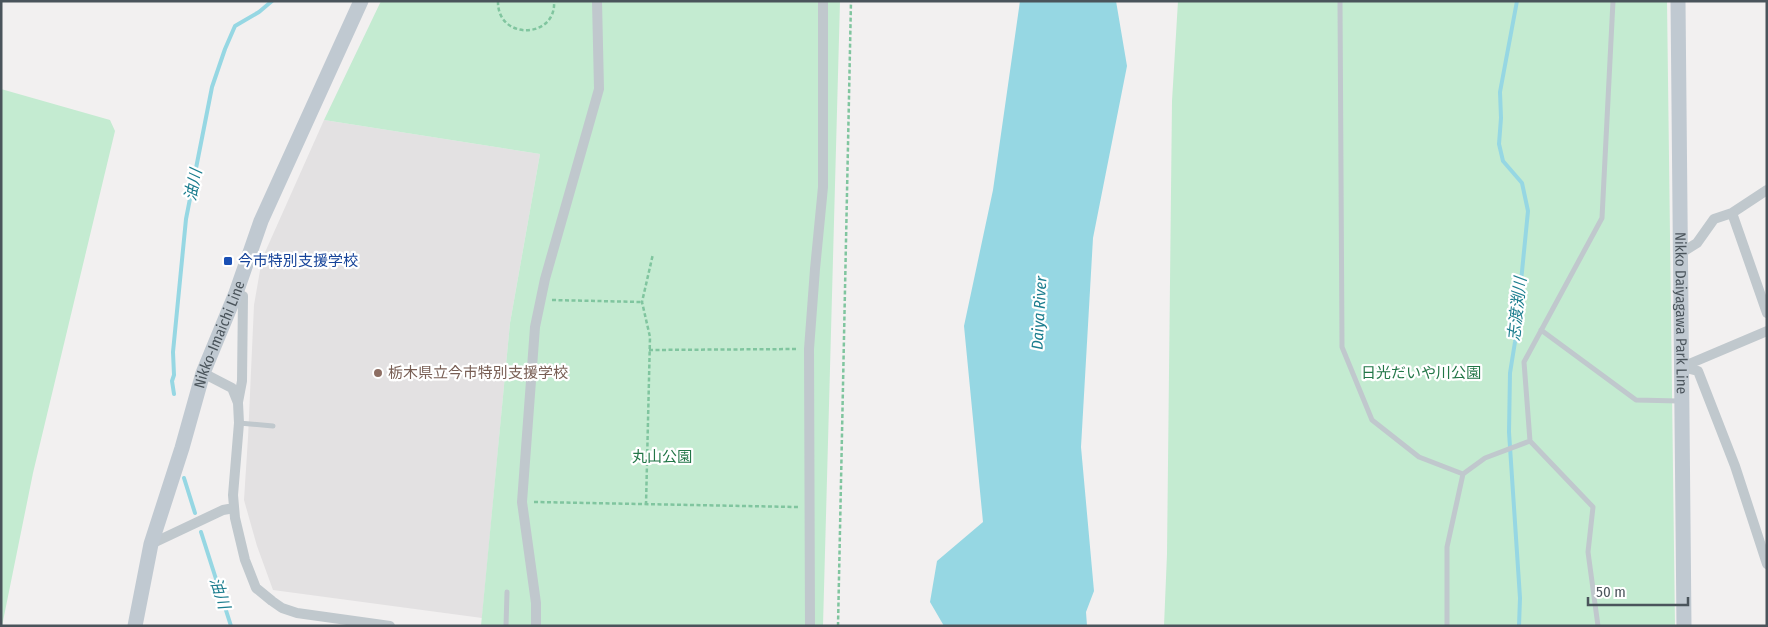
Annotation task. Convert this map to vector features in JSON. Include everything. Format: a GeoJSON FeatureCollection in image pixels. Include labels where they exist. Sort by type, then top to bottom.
{"type":"FeatureCollection","features":[{"type":"Feature","properties":{"kind":"main road","name":"Nikko-Imaichi Line"},"geometry":{"type":"LineString","coordinates":[[135,626],[151,544],[204,373],[236,292],[261,221],[361,1]]}},
{"type":"Feature","properties":{"kind":"main road","name":"Nikko Daiyagawa Park Line"},"geometry":{"type":"LineString","coordinates":[[1678,1],[1684,626]]}},
{"type":"Feature","properties":{"kind":"street"},"geometry":{"type":"LineString","coordinates":[[536,626],[536,603],[522,502],[535,327],[547,269],[599,89],[597,1]]}},
{"type":"Feature","properties":{"kind":"street"},"geometry":{"type":"LineString","coordinates":[[810,626],[809,349],[814,269],[824,187],[823,1]]}},
{"type":"Feature","properties":{"kind":"street"},"geometry":{"type":"LineString","coordinates":[[1680,253],[1697,243],[1714,219],[1732,213],[1767,190]]}},
{"type":"Feature","properties":{"kind":"street"},"geometry":{"type":"LineString","coordinates":[[1732,213],[1767,313]]}},
{"type":"Feature","properties":{"kind":"street"},"geometry":{"type":"LineString","coordinates":[[236,292],[243,296],[242,382],[238,402],[239,423],[233,495],[238,536],[256,588],[282,608],[297,613],[390,626]]}},
{"type":"Feature","properties":{"kind":"street"},"geometry":{"type":"LineString","coordinates":[[1682,367],[1767,331]]}},
{"type":"Feature","properties":{"kind":"street"},"geometry":{"type":"LineString","coordinates":[[1682,367],[1698,371],[1735,466],[1767,564]]}},
{"type":"Feature","properties":{"kind":"street"},"geometry":{"type":"LineString","coordinates":[[204,373],[232,388],[238,402]]}},
{"type":"Feature","properties":{"kind":"street"},"geometry":{"type":"LineString","coordinates":[[151,544],[223,510],[234,508]]}},
{"type":"Feature","properties":{"kind":"lane"},"geometry":{"type":"LineString","coordinates":[[1340,1],[1342,347],[1372,420],[1419,457],[1462,474]]}},
{"type":"Feature","properties":{"kind":"lane"},"geometry":{"type":"LineString","coordinates":[[1598,626],[1588,552],[1593,507],[1530,441],[1524,362],[1602,218],[1613,1]]}},
{"type":"Feature","properties":{"kind":"lane"},"geometry":{"type":"LineString","coordinates":[[1541,330],[1636,400],[1682,402]]}},
{"type":"Feature","properties":{"kind":"lane"},"geometry":{"type":"LineString","coordinates":[[239,423],[273,426]]}},
{"type":"Feature","properties":{"kind":"lane"},"geometry":{"type":"LineString","coordinates":[[1447,626],[1447,548],[1462,474],[1485,458],[1530,441]]}},
{"type":"Feature","properties":{"kind":"lane"},"geometry":{"type":"LineString","coordinates":[[506,626],[507,592]]}},
{"type":"Feature","properties":{"kind":"path"},"geometry":{"type":"LineString","coordinates":[[498,1],[499,13],[504,21],[511,27],[530,31],[546,23],[552,15],[554,1]]}},
{"type":"Feature","properties":{"kind":"path"},"geometry":{"type":"LineString","coordinates":[[838,626],[851,1]]}},
{"type":"Feature","properties":{"kind":"path"},"geometry":{"type":"LineString","coordinates":[[646,506],[650,337],[642,302],[653,254]]}},
{"type":"Feature","properties":{"kind":"path"},"geometry":{"type":"LineString","coordinates":[[540,300],[642,302]]}},
{"type":"Feature","properties":{"kind":"path"},"geometry":{"type":"LineString","coordinates":[[649,350],[809,349]]}},
{"type":"Feature","properties":{"kind":"path"},"geometry":{"type":"LineString","coordinates":[[522,502],[646,506],[809,507]]}},
{"type":"Feature","properties":{"kind":"shaded area","name":"栃木県立今市特別支援学校"},"geometry":{"type":"Polygon","coordinates":[[[324,120],[540,154],[510,323],[482,618],[273,590],[257,546],[244,500],[254,305],[262,259],[324,120]]]}},
{"type":"Feature","properties":{"kind":"green space","name":"丸山公園"},"geometry":{"type":"Polygon","coordinates":[[[381,1],[840,1],[823,626],[481,626],[510,323],[540,154],[324,120],[381,1]]]}},
{"type":"Feature","properties":{"kind":"green space","name":"日光だいや川公園"},"geometry":{"type":"Polygon","coordinates":[[[1178,1],[1667,1],[1675,626],[1164,626],[1167,554],[1172,101],[1178,1]]]}},
{"type":"Feature","properties":{"kind":"green space"},"geometry":{"type":"Polygon","coordinates":[[[1,89],[110,120],[115,131],[33,473],[2,626],[1,89]]]}},
{"type":"Feature","properties":{"kind":"water","name":"Daiya River"},"geometry":{"type":"Polygon","coordinates":[[[1020,1],[1116,1],[1127,66],[1093,238],[1081,447],[1094,591],[1086,612],[1087,626],[944,626],[930,602],[937,561],[983,522],[964,326],[993,190],[1020,1]]]}},
{"type":"Feature","properties":{"kind":"waterway","name":"油川"},"geometry":{"type":"LineString","coordinates":[[174,394],[172,381],[174,375],[173,352],[186,219],[212,87],[235,26],[259,12],[272,1]]}},
{"type":"Feature","properties":{"kind":"waterway","name":"志渡渕川"},"geometry":{"type":"LineString","coordinates":[[1517,1],[1500,92],[1499,144],[1503,161],[1522,183],[1528,211],[1515,342],[1510,373],[1509,432],[1520,598],[1519,626]]}},
{"type":"Feature","properties":{"kind":"waterway","name":"油川"},"geometry":{"type":"LineString","coordinates":[[184,478],[195,513]]}},
{"type":"Feature","properties":{"kind":"waterway","name":"油川"},"geometry":{"type":"LineString","coordinates":[[201,532],[231,626]]}},
{"type":"Feature","properties":{"kind":"place","name":"今市特別支援学校"},"geometry":{"type":"Point","coordinates":[228,261]}},
{"type":"Feature","properties":{"kind":"place","name":"栃木県立今市特別支援学校"},"geometry":{"type":"Point","coordinates":[378,373]}}]}
